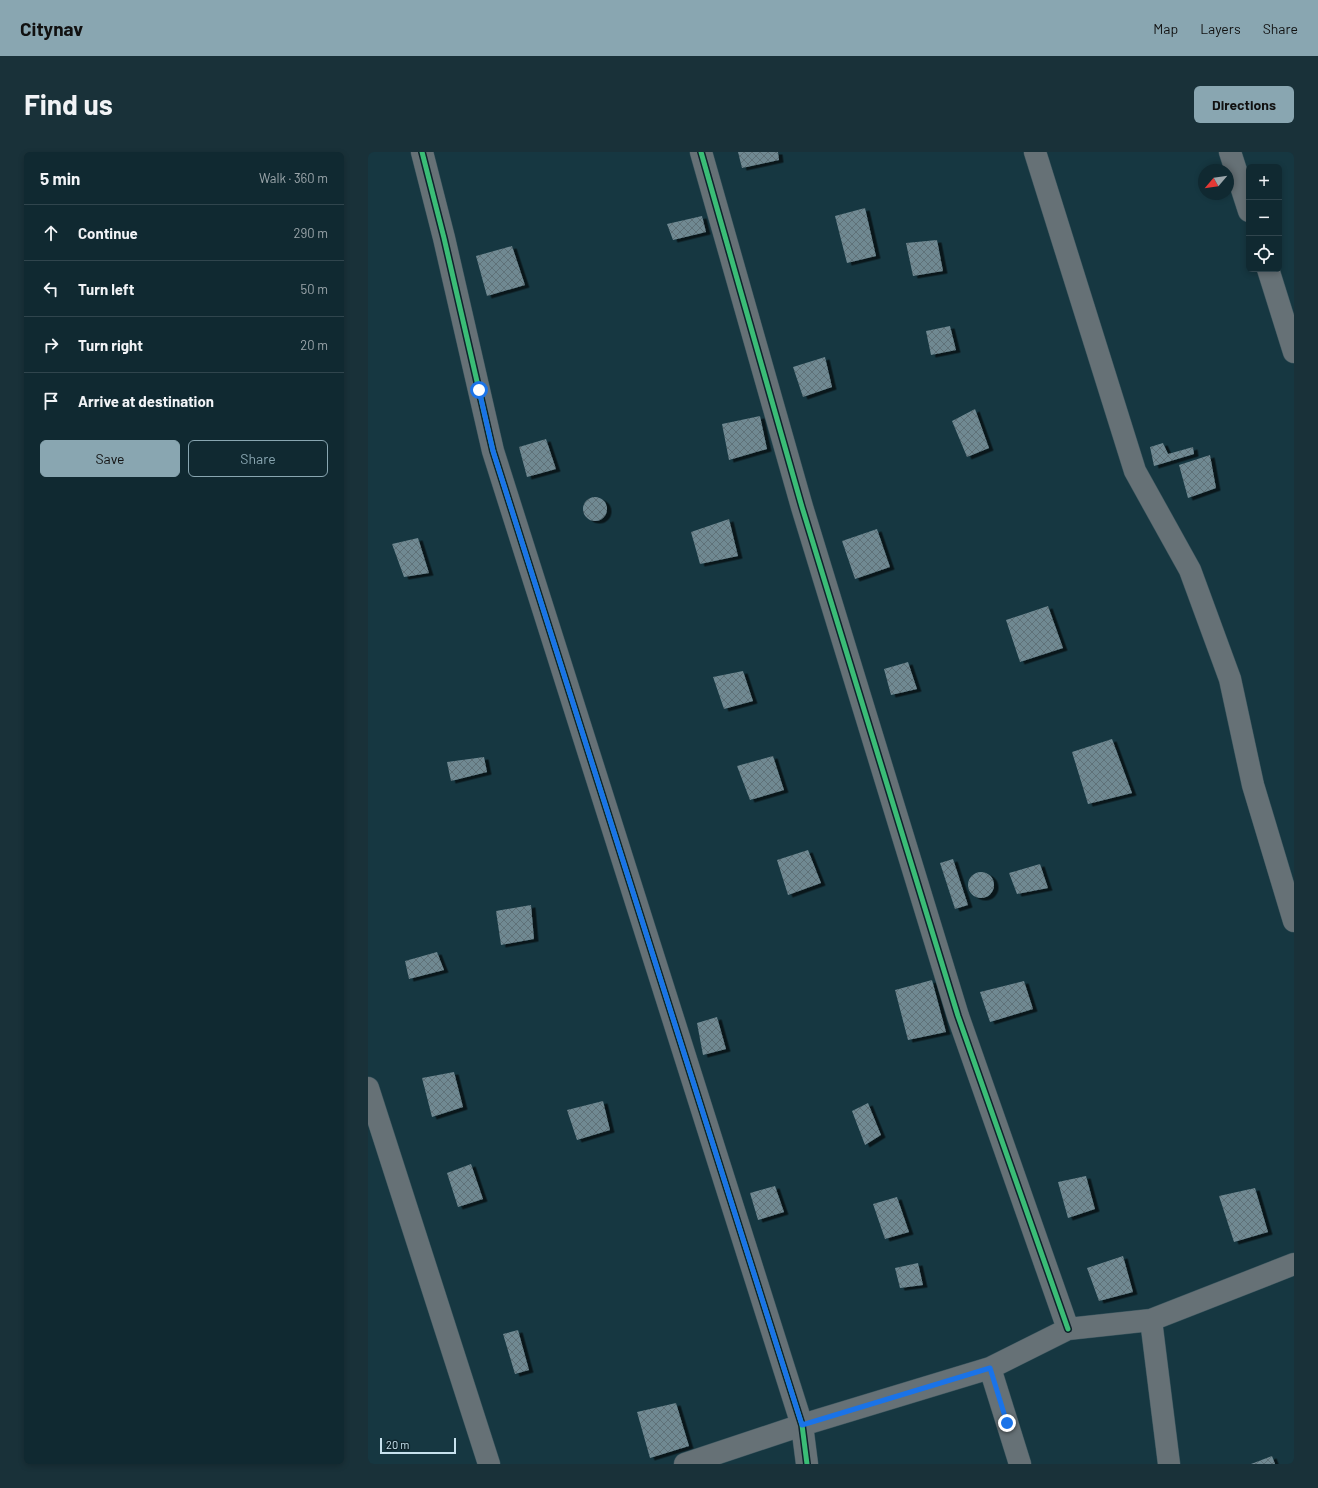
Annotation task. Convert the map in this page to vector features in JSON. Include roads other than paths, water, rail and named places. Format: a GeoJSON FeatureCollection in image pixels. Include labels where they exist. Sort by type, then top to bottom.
{"type":"FeatureCollection","features":[{"type":"Feature","properties":{"kind":"street"},"geometry":{"type":"LineString","coordinates":[[422,152],[444,238],[493,451],[802,1425],[807,1464]]}},
{"type":"Feature","properties":{"kind":"street"},"geometry":{"type":"LineString","coordinates":[[701,152],[802,507],[958,1016],[1068,1329]]}},
{"type":"Feature","properties":{"kind":"street"},"geometry":{"type":"LineString","coordinates":[[1035,152],[1135,471],[1190,570],[1230,679],[1253,785],[1294,921]]}},
{"type":"Feature","properties":{"kind":"street"},"geometry":{"type":"LineString","coordinates":[[1230,152],[1246,202]]}},
{"type":"Feature","properties":{"kind":"street"},"geometry":{"type":"LineString","coordinates":[[1269,272],[1294,352]]}},
{"type":"Feature","properties":{"kind":"street"},"geometry":{"type":"LineString","coordinates":[[368,1088],[490,1464]]}},
{"type":"Feature","properties":{"kind":"street"},"geometry":{"type":"LineString","coordinates":[[685,1464],[802,1425],[990,1368],[1068,1329],[1151,1320],[1294,1264]]}},
{"type":"Feature","properties":{"kind":"street"},"geometry":{"type":"LineString","coordinates":[[1151,1320],[1169,1464]]}},
{"type":"Feature","properties":{"kind":"street"},"geometry":{"type":"LineString","coordinates":[[990,1368],[1020,1464]]}}]}
